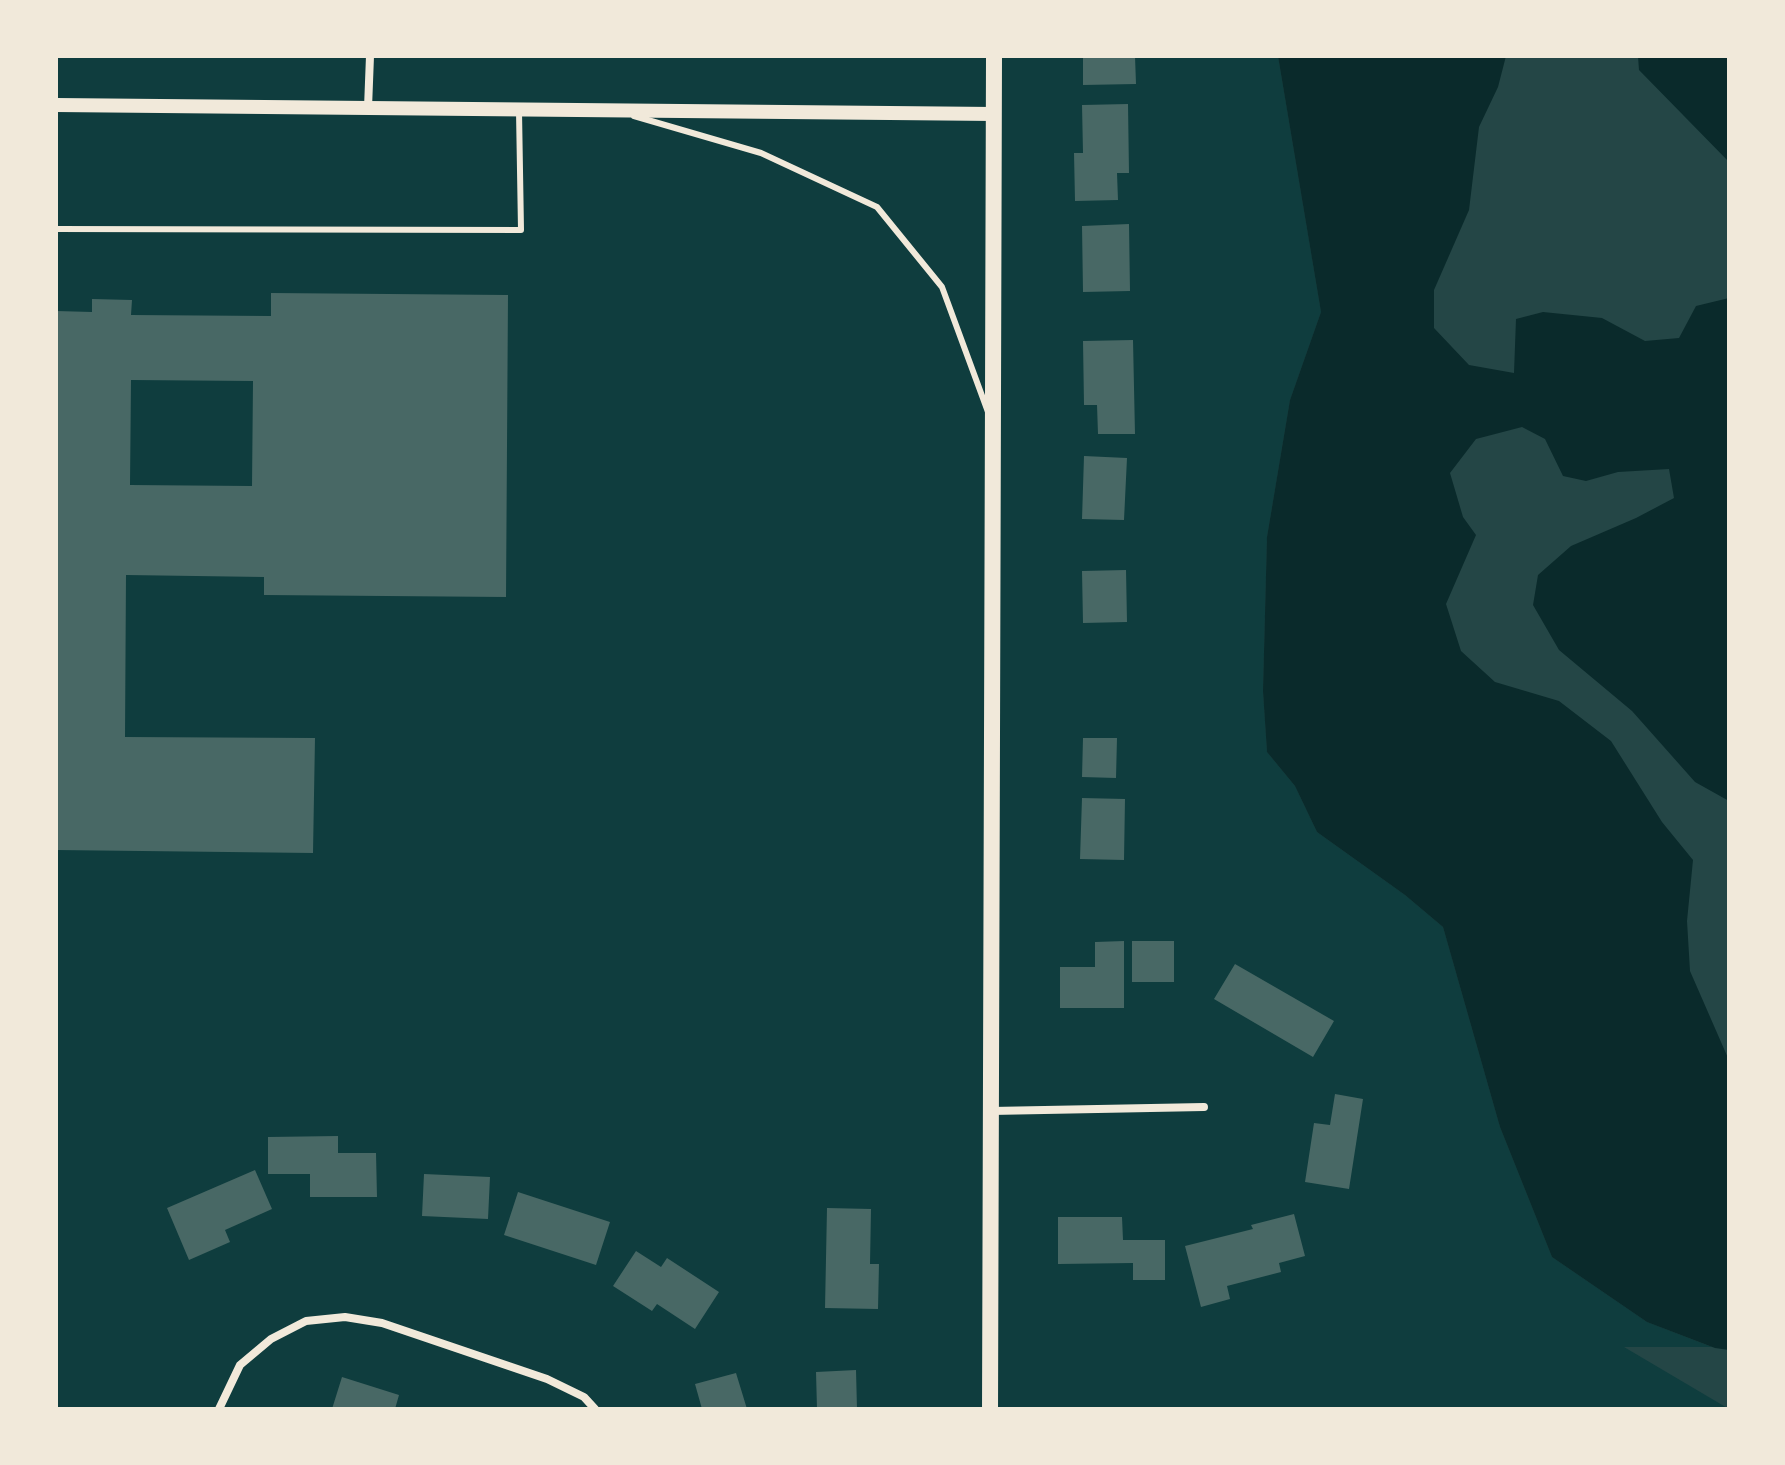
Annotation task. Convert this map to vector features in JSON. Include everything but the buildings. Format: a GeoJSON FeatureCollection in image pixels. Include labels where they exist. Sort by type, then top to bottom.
{"type":"FeatureCollection","features":[{"type":"Feature","properties":{"kind":"main road"},"geometry":{"type":"LineString","coordinates":[[990,1409],[994,56]]}},
{"type":"Feature","properties":{"kind":"street"},"geometry":{"type":"LineString","coordinates":[[368,108],[370,56]]}},
{"type":"Feature","properties":{"kind":"street"},"geometry":{"type":"LineString","coordinates":[[56,105],[994,114]]}},
{"type":"Feature","properties":{"kind":"street"},"geometry":{"type":"LineString","coordinates":[[991,1111],[1204,1107]]}},
{"type":"Feature","properties":{"kind":"street"},"geometry":{"type":"LineString","coordinates":[[219,1409],[240,1365],[271,1339],[306,1321],[345,1317],[382,1323],[547,1379],[584,1397],[595,1409]]}},
{"type":"Feature","properties":{"kind":"lane"},"geometry":{"type":"LineString","coordinates":[[56,229],[521,230],[519,109]]}},
{"type":"Feature","properties":{"kind":"lane"},"geometry":{"type":"LineString","coordinates":[[615,110],[761,153],[877,207],[942,287],[993,427]]}},
{"type":"Feature","properties":{"kind":"shaded area"},"geometry":{"type":"Polygon","coordinates":[[[1278,56],[1729,56],[1729,1409],[1624,1347],[1712,1347],[1647,1322],[1552,1257],[1500,1127],[1443,927],[1405,895],[1317,832],[1295,786],[1267,752],[1263,691],[1267,537],[1290,400],[1321,312],[1278,56]]]}},
{"type":"Feature","properties":{"kind":"shaded area"},"geometry":{"type":"Polygon","coordinates":[[[1278,56],[1506,56],[1498,87],[1479,127],[1469,210],[1434,290],[1434,328],[1469,365],[1514,373],[1516,319],[1543,312],[1602,318],[1645,341],[1679,338],[1696,306],[1729,298],[1729,801],[1695,782],[1632,711],[1559,650],[1533,605],[1538,575],[1571,546],[1674,498],[1669,469],[1618,472],[1586,481],[1563,476],[1545,439],[1522,427],[1476,439],[1450,473],[1463,517],[1476,535],[1446,604],[1461,651],[1495,682],[1559,701],[1611,741],[1662,822],[1693,860],[1687,921],[1690,971],[1728,1058],[1729,1067],[1729,1350],[1715,1348],[1647,1322],[1552,1257],[1500,1127],[1443,927],[1405,895],[1317,832],[1295,786],[1267,752],[1263,691],[1267,537],[1290,400],[1321,312],[1278,56]]]}},
{"type":"Feature","properties":{"kind":"shaded area"},"geometry":{"type":"Polygon","coordinates":[[[1638,56],[1729,56],[1729,162],[1639,70],[1638,56]]]}}]}
